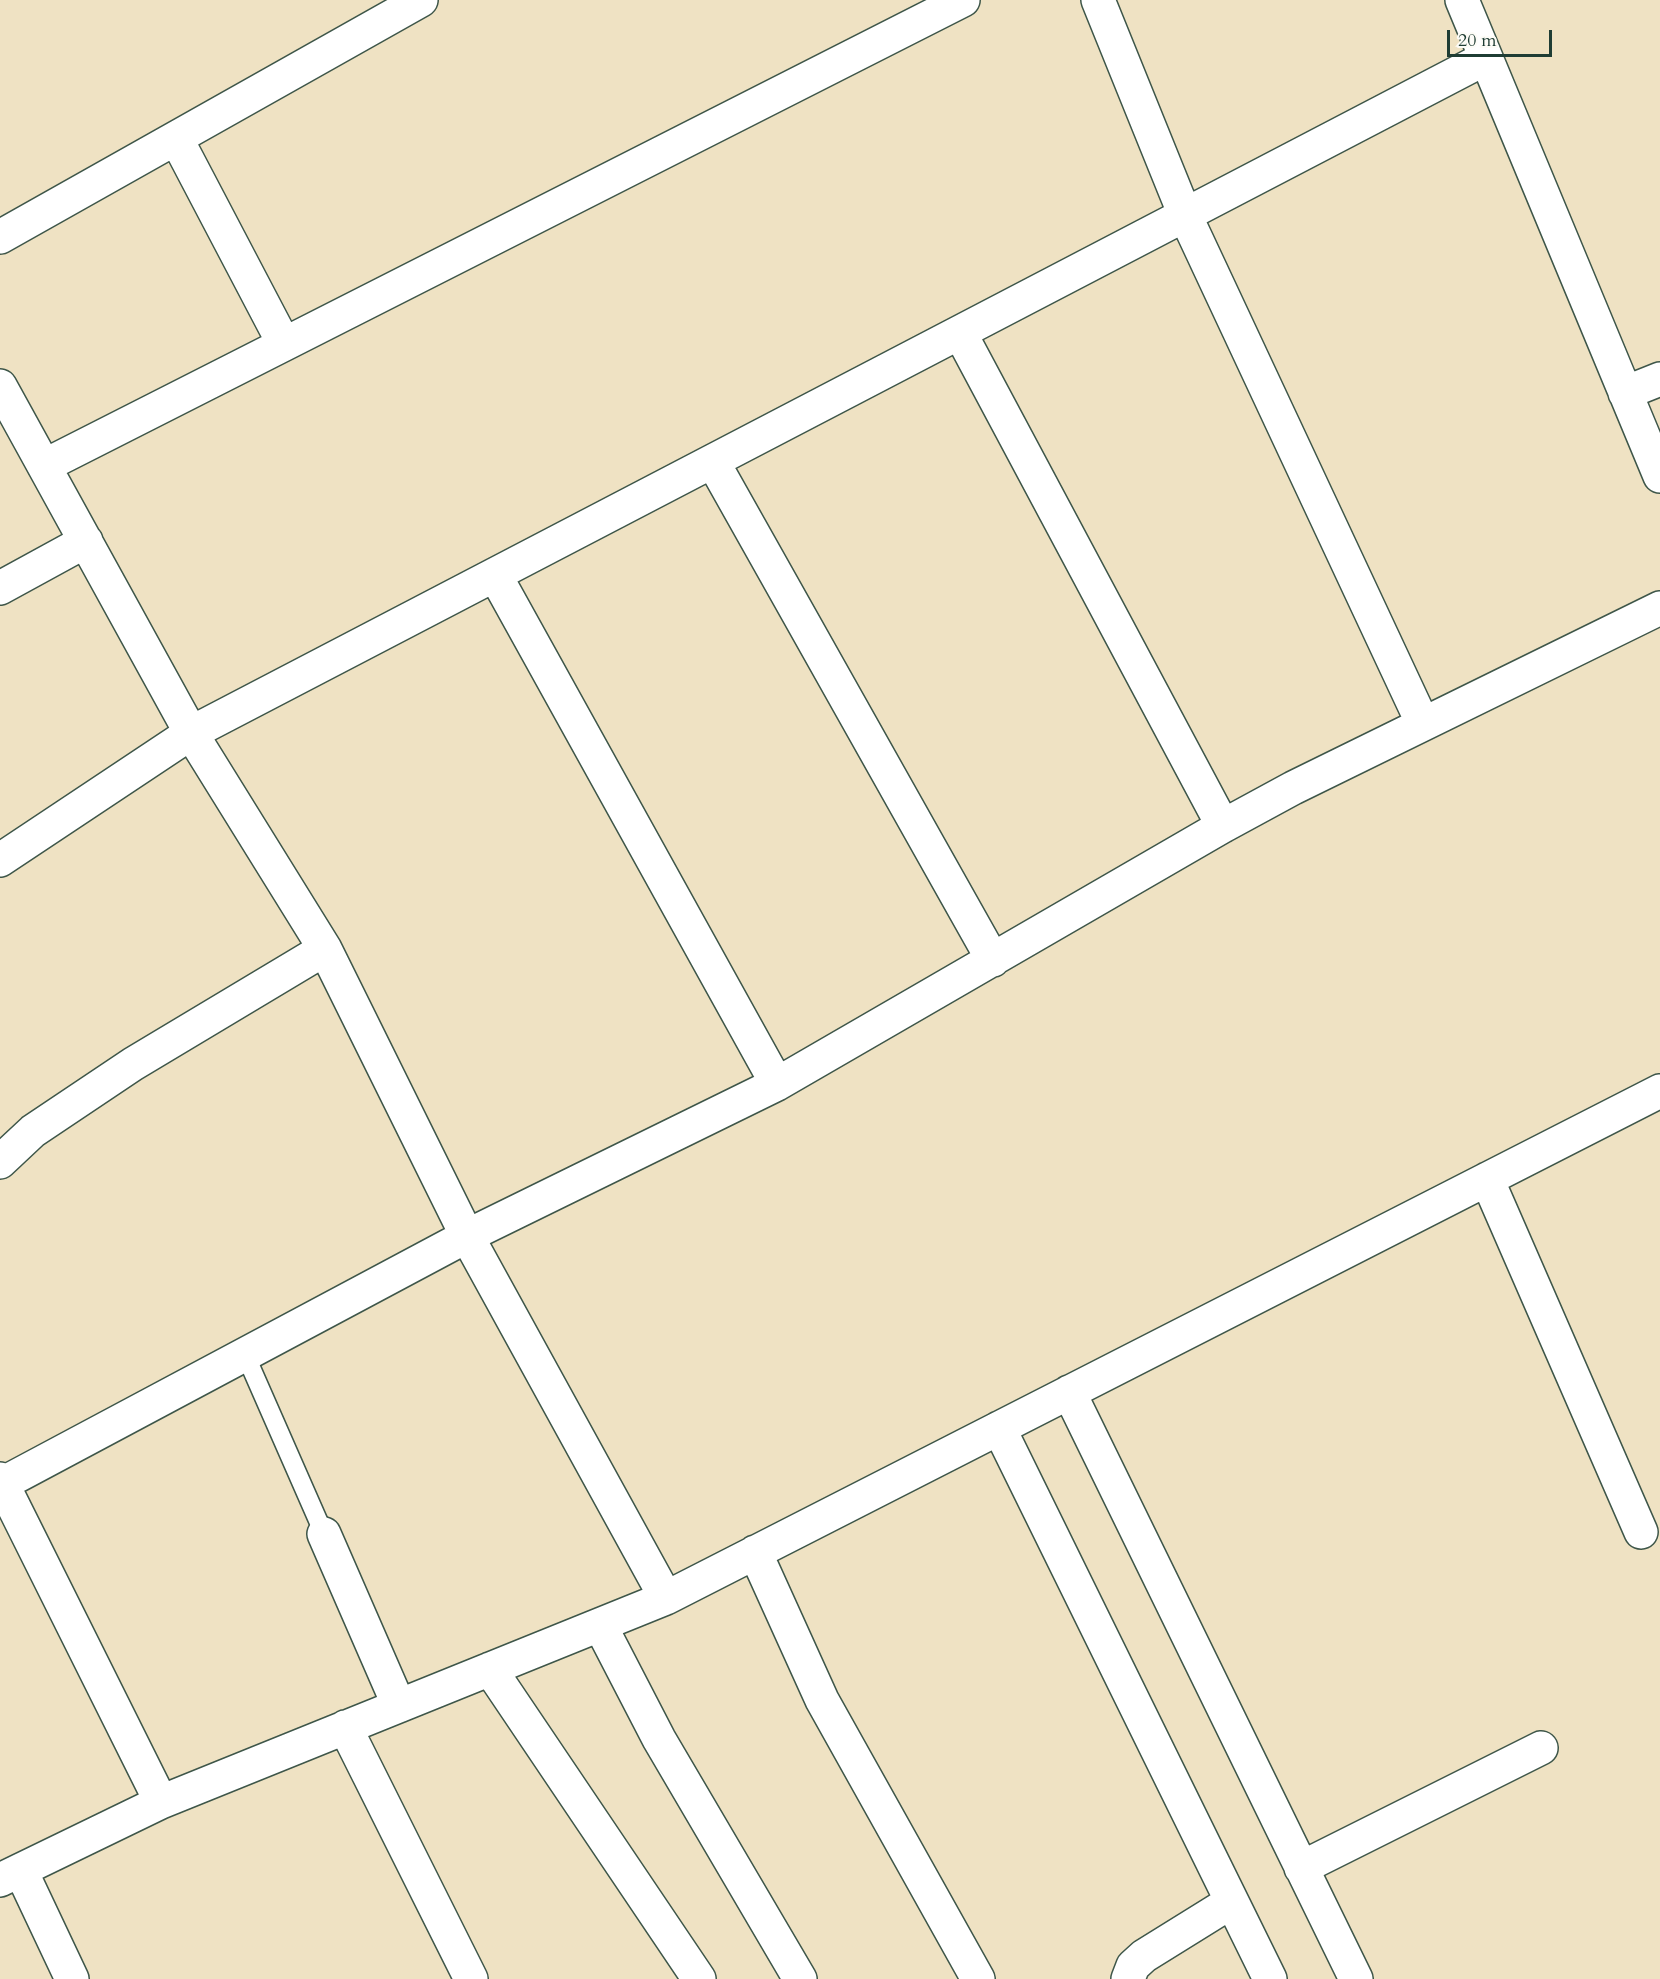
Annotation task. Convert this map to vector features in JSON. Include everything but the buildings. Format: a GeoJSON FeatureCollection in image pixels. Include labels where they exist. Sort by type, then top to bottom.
{"type":"FeatureCollection","features":[{"type":"Feature","properties":{"kind":"street"},"geometry":{"type":"LineString","coordinates":[[0,237],[421,0]]}},
{"type":"Feature","properties":{"kind":"street"},"geometry":{"type":"LineString","coordinates":[[44,466],[963,0]]}},
{"type":"Feature","properties":{"kind":"street"},"geometry":{"type":"LineString","coordinates":[[1098,0],[1185,215],[1423,724]]}},
{"type":"Feature","properties":{"kind":"street"},"geometry":{"type":"LineString","coordinates":[[1462,0],[1660,476]]}},
{"type":"Feature","properties":{"kind":"street"},"geometry":{"type":"LineString","coordinates":[[0,861],[191,733],[1486,58]]}},
{"type":"Feature","properties":{"kind":"street"},"geometry":{"type":"LineString","coordinates":[[176,138],[284,344]]}},
{"type":"Feature","properties":{"kind":"street"},"geometry":{"type":"LineString","coordinates":[[960,333],[1223,826]]}},
{"type":"Feature","properties":{"kind":"street"},"geometry":{"type":"LineString","coordinates":[[1625,393],[1660,379]]}},
{"type":"Feature","properties":{"kind":"street"},"geometry":{"type":"LineString","coordinates":[[0,386],[191,733],[325,949],[467,1236],[666,1598]]}},
{"type":"Feature","properties":{"kind":"street"},"geometry":{"type":"LineString","coordinates":[[713,462],[993,960]]}},
{"type":"Feature","properties":{"kind":"street"},"geometry":{"type":"LineString","coordinates":[[0,588],[86,542]]}},
{"type":"Feature","properties":{"kind":"street"},"geometry":{"type":"LineString","coordinates":[[495,574],[777,1084]]}},
{"type":"Feature","properties":{"kind":"street"},"geometry":{"type":"LineString","coordinates":[[161,1802],[1,1481],[467,1236],[777,1084],[1223,826],[1293,788],[1660,608]]}},
{"type":"Feature","properties":{"kind":"street"},"geometry":{"type":"LineString","coordinates":[[0,1162],[33,1131],[133,1064],[325,949]]}},
{"type":"Feature","properties":{"kind":"street"},"geometry":{"type":"LineString","coordinates":[[72,1979],[10,1875],[161,1802],[666,1598],[1660,1091]]}},
{"type":"Feature","properties":{"kind":"street"},"geometry":{"type":"LineString","coordinates":[[1487,1179],[1641,1532]]}},
{"type":"Feature","properties":{"kind":"street"},"geometry":{"type":"LineString","coordinates":[[1069,1392],[1356,1979]]}},
{"type":"Feature","properties":{"kind":"street"},"geometry":{"type":"LineString","coordinates":[[999,1428],[1269,1979]]}},
{"type":"Feature","properties":{"kind":"street"},"geometry":{"type":"LineString","coordinates":[[324,1534],[399,1706]]}},
{"type":"Feature","properties":{"kind":"street"},"geometry":{"type":"LineString","coordinates":[[754,1552],[822,1700],[978,1979]]}},
{"type":"Feature","properties":{"kind":"street"},"geometry":{"type":"LineString","coordinates":[[600,1624],[681,1779],[800,1979]]}},
{"type":"Feature","properties":{"kind":"street"},"geometry":{"type":"LineString","coordinates":[[490,1669],[699,1979]]}},
{"type":"Feature","properties":{"kind":"street"},"geometry":{"type":"LineString","coordinates":[[345,1728],[471,1979]]}},
{"type":"Feature","properties":{"kind":"street"},"geometry":{"type":"LineString","coordinates":[[1301,1868],[1541,1748]]}},
{"type":"Feature","properties":{"kind":"street"},"geometry":{"type":"LineString","coordinates":[[1128,1979],[1133,1966],[1144,1956],[1232,1902]]}},
{"type":"Feature","properties":{"kind":"lane"},"geometry":{"type":"LineString","coordinates":[[245,1354],[324,1534]]}}]}
